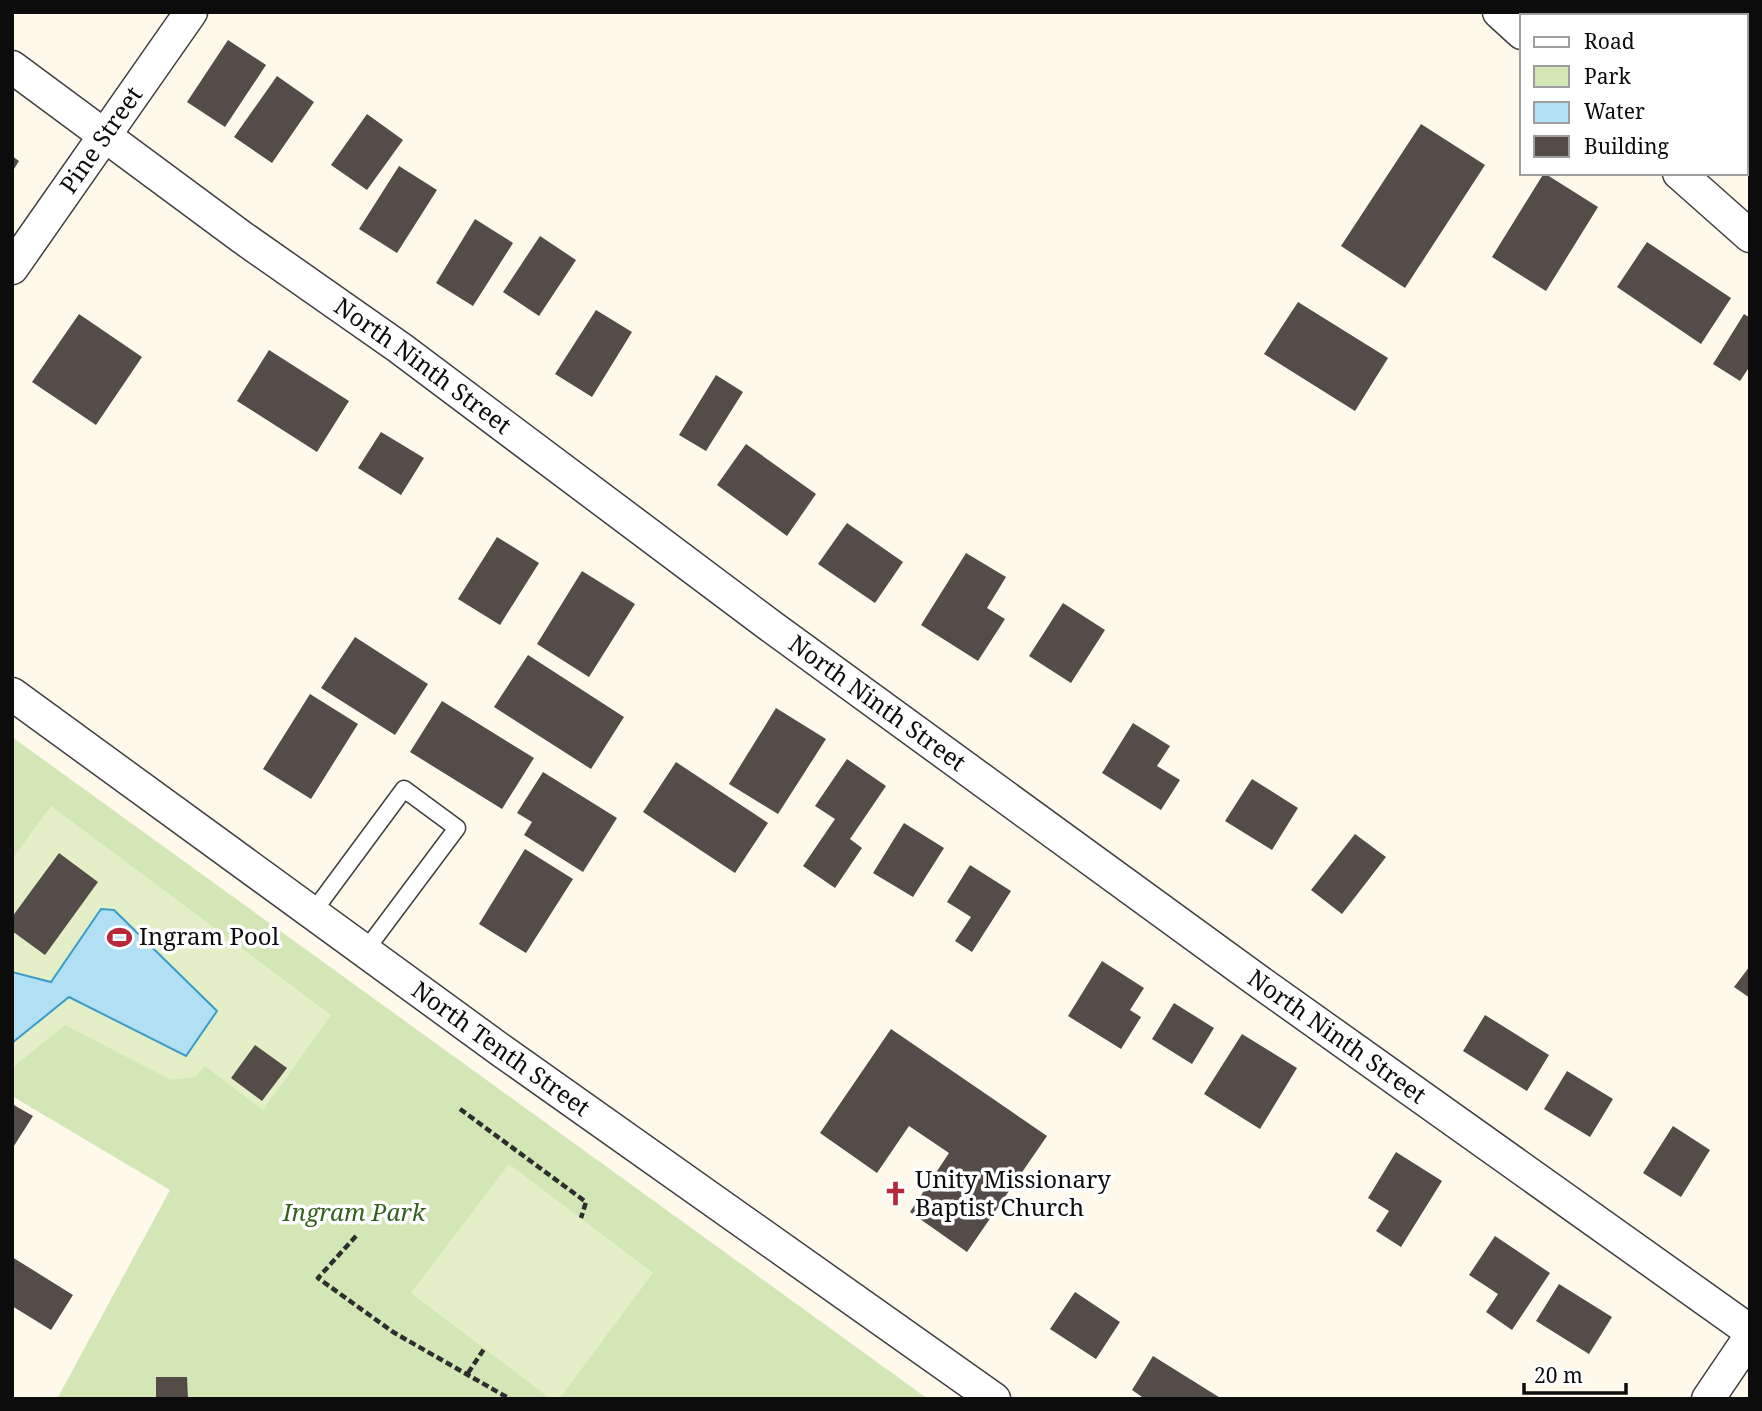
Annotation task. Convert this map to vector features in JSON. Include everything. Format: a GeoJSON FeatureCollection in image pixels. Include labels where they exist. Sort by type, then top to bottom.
{"type":"FeatureCollection","features":[{"type":"Feature","properties":{"kind":"street","name":"Pine Street"},"geometry":{"type":"LineString","coordinates":[[12,268],[191,12]]}},
{"type":"Feature","properties":{"kind":"street"},"geometry":{"type":"LineString","coordinates":[[1499,12],[1520,31]]}},
{"type":"Feature","properties":{"kind":"street","name":"North Ninth Street"},"geometry":{"type":"LineString","coordinates":[[12,67],[243,238],[400,348],[772,627],[1243,970],[1750,1331]]}},
{"type":"Feature","properties":{"kind":"street"},"geometry":{"type":"LineString","coordinates":[[1681,175],[1750,236]]}},
{"type":"Feature","properties":{"kind":"street","name":"North Tenth Street"},"geometry":{"type":"LineString","coordinates":[[12,694],[365,951],[994,1399]]}},
{"type":"Feature","properties":{"kind":"street"},"geometry":{"type":"LineString","coordinates":[[1709,1399],[1750,1337]]}},
{"type":"Feature","properties":{"kind":"lane"},"geometry":{"type":"LineString","coordinates":[[313,912],[404,789],[457,828],[365,951]]}},
{"type":"Feature","properties":{"kind":"path"},"geometry":{"type":"LineString","coordinates":[[460,1109],[586,1202],[581,1218]]}},
{"type":"Feature","properties":{"kind":"path"},"geometry":{"type":"LineString","coordinates":[[356,1236],[318,1278],[393,1332],[510,1399]]}},
{"type":"Feature","properties":{"kind":"path"},"geometry":{"type":"LineString","coordinates":[[467,1373],[484,1349]]}},
{"type":"Feature","properties":{"kind":"green space","name":"Ingram Park"},"geometry":{"type":"Polygon","coordinates":[[[12,737],[928,1399],[57,1399],[170,1190],[12,1096],[12,737]]]}},
{"type":"Feature","properties":{"kind":"green space","name":"Ingram Pool"},"geometry":{"type":"Polygon","coordinates":[[[51,806],[331,1015],[263,1110],[205,1066],[195,1077],[171,1080],[65,1025],[12,1068],[12,859],[51,806]]]}},
{"type":"Feature","properties":{"kind":"green space"},"geometry":{"type":"Polygon","coordinates":[[[509,1164],[653,1273],[559,1399],[551,1399],[411,1293],[509,1164]]]}},
{"type":"Feature","properties":{"kind":"water"},"geometry":{"type":"Polygon","coordinates":[[[101,909],[114,910],[217,1011],[186,1056],[69,997],[12,1043],[12,972],[51,982],[101,909]]]}},
{"type":"Feature","properties":{"kind":"building"},"geometry":{"type":"Polygon","coordinates":[[[228,40],[266,65],[225,127],[187,102],[228,40]]]}},
{"type":"Feature","properties":{"kind":"building"},"geometry":{"type":"Polygon","coordinates":[[[277,76],[314,102],[272,163],[234,137],[277,76]]]}},
{"type":"Feature","properties":{"kind":"building"},"geometry":{"type":"Polygon","coordinates":[[[367,114],[403,140],[367,190],[331,165],[367,114]]]}},
{"type":"Feature","properties":{"kind":"building"},"geometry":{"type":"Polygon","coordinates":[[[1421,124],[1485,165],[1405,288],[1341,246],[1421,124]]]}},
{"type":"Feature","properties":{"kind":"building"},"geometry":{"type":"Polygon","coordinates":[[[12,156],[19,161],[12,172],[12,156]]]}},
{"type":"Feature","properties":{"kind":"building"},"geometry":{"type":"Polygon","coordinates":[[[399,166],[437,190],[397,253],[359,229],[399,166]]]}},
{"type":"Feature","properties":{"kind":"building"},"geometry":{"type":"Polygon","coordinates":[[[1543,175],[1547,175],[1598,207],[1546,291],[1492,257],[1543,175]]]}},
{"type":"Feature","properties":{"kind":"building"},"geometry":{"type":"Polygon","coordinates":[[[475,219],[513,243],[473,306],[436,283],[475,219]]]}},
{"type":"Feature","properties":{"kind":"building"},"geometry":{"type":"Polygon","coordinates":[[[540,236],[576,260],[539,316],[503,292],[540,236]]]}},
{"type":"Feature","properties":{"kind":"building"},"geometry":{"type":"Polygon","coordinates":[[[1647,242],[1731,298],[1701,344],[1617,287],[1647,242]]]}},
{"type":"Feature","properties":{"kind":"building"},"geometry":{"type":"Polygon","coordinates":[[[1298,302],[1388,358],[1355,411],[1264,354],[1298,302]]]}},
{"type":"Feature","properties":{"kind":"building"},"geometry":{"type":"Polygon","coordinates":[[[596,310],[632,332],[592,397],[555,374],[596,310]]]}},
{"type":"Feature","properties":{"kind":"building"},"geometry":{"type":"Polygon","coordinates":[[[79,314],[142,357],[96,425],[32,382],[79,314]]]}},
{"type":"Feature","properties":{"kind":"building"},"geometry":{"type":"Polygon","coordinates":[[[1744,314],[1750,318],[1750,366],[1740,381],[1713,364],[1744,314]]]}},
{"type":"Feature","properties":{"kind":"building"},"geometry":{"type":"Polygon","coordinates":[[[269,350],[349,401],[317,452],[237,401],[269,350]]]}},
{"type":"Feature","properties":{"kind":"building"},"geometry":{"type":"Polygon","coordinates":[[[716,375],[743,392],[706,451],[679,435],[716,375]]]}},
{"type":"Feature","properties":{"kind":"building"},"geometry":{"type":"Polygon","coordinates":[[[381,432],[424,458],[401,495],[358,468],[381,432]]]}},
{"type":"Feature","properties":{"kind":"building"},"geometry":{"type":"Polygon","coordinates":[[[746,444],[816,494],[787,536],[717,485],[746,444]]]}},
{"type":"Feature","properties":{"kind":"building"},"geometry":{"type":"Polygon","coordinates":[[[847,523],[903,562],[875,603],[818,564],[847,523]]]}},
{"type":"Feature","properties":{"kind":"building"},"geometry":{"type":"Polygon","coordinates":[[[497,537],[539,563],[500,625],[458,599],[497,537]]]}},
{"type":"Feature","properties":{"kind":"building"},"geometry":{"type":"Polygon","coordinates":[[[966,553],[1006,577],[987,608],[1005,619],[978,661],[921,625],[966,553]]]}},
{"type":"Feature","properties":{"kind":"building"},"geometry":{"type":"Polygon","coordinates":[[[582,571],[635,604],[589,677],[537,644],[582,571]]]}},
{"type":"Feature","properties":{"kind":"building"},"geometry":{"type":"Polygon","coordinates":[[[1063,603],[1105,630],[1071,683],[1029,656],[1063,603]]]}},
{"type":"Feature","properties":{"kind":"building"},"geometry":{"type":"Polygon","coordinates":[[[355,637],[428,684],[395,735],[321,688],[355,637]]]}},
{"type":"Feature","properties":{"kind":"building"},"geometry":{"type":"Polygon","coordinates":[[[528,655],[624,717],[591,769],[494,707],[528,655]]]}},
{"type":"Feature","properties":{"kind":"building"},"geometry":{"type":"Polygon","coordinates":[[[310,694],[358,724],[311,799],[263,769],[310,694]]]}},
{"type":"Feature","properties":{"kind":"building"},"geometry":{"type":"Polygon","coordinates":[[[442,701],[534,758],[502,809],[410,752],[442,701]]]}},
{"type":"Feature","properties":{"kind":"building"},"geometry":{"type":"Polygon","coordinates":[[[776,708],[826,739],[778,814],[729,784],[776,708]]]}},
{"type":"Feature","properties":{"kind":"building"},"geometry":{"type":"Polygon","coordinates":[[[1133,723],[1170,746],[1157,766],[1180,780],[1161,810],[1102,773],[1133,723]]]}},
{"type":"Feature","properties":{"kind":"building"},"geometry":{"type":"Polygon","coordinates":[[[847,759],[886,786],[850,839],[862,848],[835,888],[803,866],[835,819],[815,806],[847,759]]]}},
{"type":"Feature","properties":{"kind":"building"},"geometry":{"type":"Polygon","coordinates":[[[676,762],[768,823],[735,873],[643,812],[676,762]]]}},
{"type":"Feature","properties":{"kind":"building"},"geometry":{"type":"Polygon","coordinates":[[[543,772],[617,818],[583,872],[524,835],[532,822],[517,813],[543,772]]]}},
{"type":"Feature","properties":{"kind":"building"},"geometry":{"type":"Polygon","coordinates":[[[1252,779],[1298,808],[1272,850],[1225,821],[1252,779]]]}},
{"type":"Feature","properties":{"kind":"building"},"geometry":{"type":"Polygon","coordinates":[[[904,823],[944,848],[913,897],[873,873],[904,823]]]}},
{"type":"Feature","properties":{"kind":"building"},"geometry":{"type":"Polygon","coordinates":[[[1355,834],[1386,857],[1342,914],[1311,890],[1355,834]]]}},
{"type":"Feature","properties":{"kind":"building"},"geometry":{"type":"Polygon","coordinates":[[[525,849],[573,879],[526,953],[479,924],[525,849]]]}},
{"type":"Feature","properties":{"kind":"building"},"geometry":{"type":"Polygon","coordinates":[[[59,853],[98,882],[45,955],[12,931],[12,917],[59,853]]]}},
{"type":"Feature","properties":{"kind":"building"},"geometry":{"type":"Polygon","coordinates":[[[970,865],[1011,891],[972,952],[955,941],[971,917],[947,902],[970,865]]]}},
{"type":"Feature","properties":{"kind":"building"},"geometry":{"type":"Polygon","coordinates":[[[1102,961],[1144,988],[1130,1010],[1141,1017],[1121,1049],[1068,1016],[1102,961]]]}},
{"type":"Feature","properties":{"kind":"building"},"geometry":{"type":"Polygon","coordinates":[[[1750,966],[1750,998],[1734,987],[1750,966]]]}},
{"type":"Feature","properties":{"kind":"building"},"geometry":{"type":"Polygon","coordinates":[[[1174,1003],[1214,1028],[1192,1064],[1152,1039],[1174,1003]]]}},
{"type":"Feature","properties":{"kind":"building"},"geometry":{"type":"Polygon","coordinates":[[[1485,1015],[1549,1055],[1527,1091],[1463,1051],[1485,1015]]]}},
{"type":"Feature","properties":{"kind":"building"},"geometry":{"type":"Polygon","coordinates":[[[891,1029],[1047,1136],[967,1252],[910,1212],[949,1153],[909,1126],[877,1173],[820,1133],[891,1029]]]}},
{"type":"Feature","properties":{"kind":"building"},"geometry":{"type":"Polygon","coordinates":[[[1242,1034],[1297,1068],[1260,1129],[1204,1094],[1242,1034]]]}},
{"type":"Feature","properties":{"kind":"building"},"geometry":{"type":"Polygon","coordinates":[[[255,1045],[287,1068],[262,1101],[231,1078],[255,1045]]]}},
{"type":"Feature","properties":{"kind":"building"},"geometry":{"type":"Polygon","coordinates":[[[1567,1071],[1613,1099],[1590,1137],[1544,1109],[1567,1071]]]}},
{"type":"Feature","properties":{"kind":"building"},"geometry":{"type":"Polygon","coordinates":[[[12,1104],[33,1116],[12,1149],[12,1104]]]}},
{"type":"Feature","properties":{"kind":"building"},"geometry":{"type":"Polygon","coordinates":[[[1673,1126],[1710,1150],[1681,1197],[1643,1173],[1673,1126]]]}},
{"type":"Feature","properties":{"kind":"building"},"geometry":{"type":"Polygon","coordinates":[[[1396,1152],[1442,1181],[1401,1247],[1376,1231],[1389,1211],[1368,1198],[1396,1152]]]}},
{"type":"Feature","properties":{"kind":"building"},"geometry":{"type":"Polygon","coordinates":[[[1495,1236],[1550,1273],[1512,1330],[1486,1312],[1498,1294],[1469,1275],[1495,1236]]]}},
{"type":"Feature","properties":{"kind":"building"},"geometry":{"type":"Polygon","coordinates":[[[12,1257],[73,1295],[51,1330],[12,1306],[12,1257]]]}},
{"type":"Feature","properties":{"kind":"building"},"geometry":{"type":"Polygon","coordinates":[[[1559,1284],[1612,1317],[1589,1354],[1536,1321],[1559,1284]]]}},
{"type":"Feature","properties":{"kind":"building"},"geometry":{"type":"Polygon","coordinates":[[[1075,1292],[1120,1322],[1096,1359],[1050,1329],[1075,1292]]]}},
{"type":"Feature","properties":{"kind":"building"},"geometry":{"type":"Polygon","coordinates":[[[1153,1356],[1222,1399],[1145,1399],[1132,1390],[1153,1356]]]}},
{"type":"Feature","properties":{"kind":"building"},"geometry":{"type":"Polygon","coordinates":[[[156,1377],[187,1377],[188,1399],[156,1399],[156,1377]]]}},
{"type":"Feature","properties":{"kind":"place","name":"Ingram Pool"},"geometry":{"type":"Point","coordinates":[119,937]}},
{"type":"Feature","properties":{"kind":"place","name":"Unity Missionary Baptist Church"},"geometry":{"type":"Point","coordinates":[895,1194]}}]}
